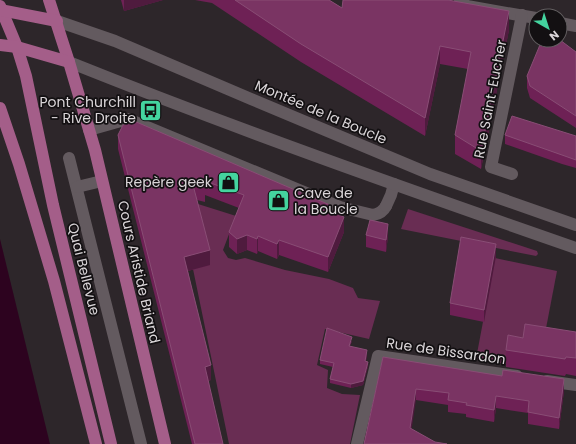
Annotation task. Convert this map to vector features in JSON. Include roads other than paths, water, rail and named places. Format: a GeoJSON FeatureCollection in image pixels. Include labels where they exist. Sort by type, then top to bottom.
{"type":"FeatureCollection","features":[{"type":"Feature","properties":{"kind":"main road","name":"Cours Aristide Briand"},"geometry":{"type":"LineString","coordinates":[[49,0],[89,130],[165,444]]}},
{"type":"Feature","properties":{"kind":"main road"},"geometry":{"type":"LineString","coordinates":[[460,0],[467,6],[528,17]]}},
{"type":"Feature","properties":{"kind":"main road"},"geometry":{"type":"LineString","coordinates":[[0,9],[56,21]]}},
{"type":"Feature","properties":{"kind":"main road","name":"Quai Bellevue"},"geometry":{"type":"LineString","coordinates":[[0,9],[17,47],[26,76],[53,205],[111,444]]}},
{"type":"Feature","properties":{"kind":"main road","name":"Rue Saint-Eucher"},"geometry":{"type":"LineString","coordinates":[[512,174],[491,167],[522,16]]}},
{"type":"Feature","properties":{"kind":"main road","name":"Montée de la Boucle"},"geometry":{"type":"LineString","coordinates":[[56,21],[115,41],[430,174],[576,225]]}},
{"type":"Feature","properties":{"kind":"main road"},"geometry":{"type":"LineString","coordinates":[[0,45],[17,47],[69,62],[394,184],[576,248]]}},
{"type":"Feature","properties":{"kind":"main road"},"geometry":{"type":"LineString","coordinates":[[0,108],[19,164],[54,281],[96,444]]}},
{"type":"Feature","properties":{"kind":"main road"},"geometry":{"type":"LineString","coordinates":[[89,130],[128,119],[340,208],[372,215],[383,211],[391,195],[394,184]]}},
{"type":"Feature","properties":{"kind":"main road"},"geometry":{"type":"LineString","coordinates":[[69,158],[141,444]]}},
{"type":"Feature","properties":{"kind":"main road"},"geometry":{"type":"LineString","coordinates":[[77,187],[102,180]]}},
{"type":"Feature","properties":{"kind":"main road","name":"Rue de Bissardon"},"geometry":{"type":"LineString","coordinates":[[358,444],[378,356],[576,385]]}},
{"type":"Feature","properties":{"kind":"place","name":"Pont Churchill - Rive Droite"},"geometry":{"type":"Point","coordinates":[151,110]}},
{"type":"Feature","properties":{"kind":"place","name":"Repère geek"},"geometry":{"type":"Point","coordinates":[228,182]}},
{"type":"Feature","properties":{"kind":"place","name":"Cave de la Boucle"},"geometry":{"type":"Point","coordinates":[278,201]}}]}
